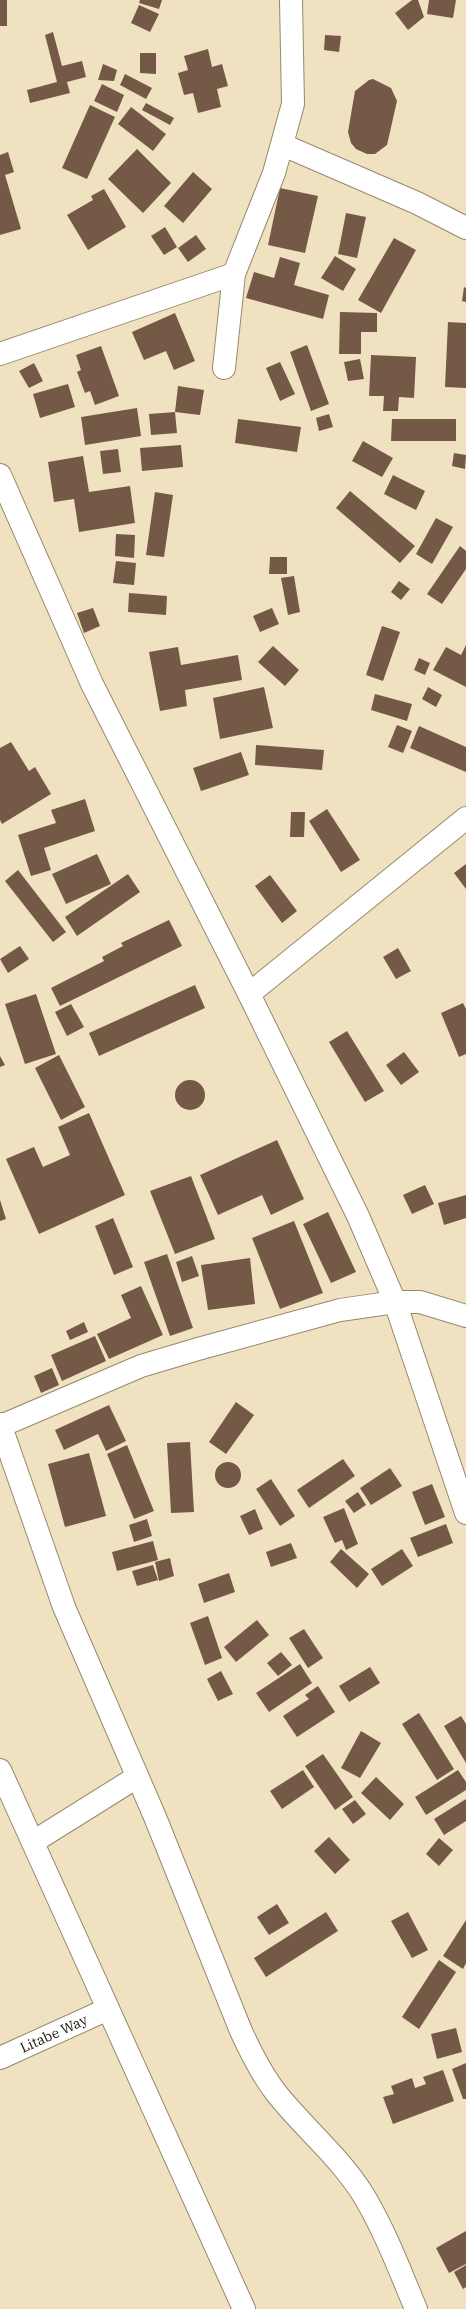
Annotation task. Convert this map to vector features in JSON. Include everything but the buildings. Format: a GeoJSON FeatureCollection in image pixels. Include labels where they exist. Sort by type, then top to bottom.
{"type":"FeatureCollection","features":[{"type":"Feature","properties":{"kind":"street"},"geometry":{"type":"LineString","coordinates":[[224,368],[234,274],[283,146],[293,104],[291,0]]}},
{"type":"Feature","properties":{"kind":"street"},"geometry":{"type":"LineString","coordinates":[[283,146],[417,203],[466,228]]}},
{"type":"Feature","properties":{"kind":"street"},"geometry":{"type":"LineString","coordinates":[[0,354],[234,274]]}},
{"type":"Feature","properties":{"kind":"street"},"geometry":{"type":"LineString","coordinates":[[0,475],[92,684],[249,994],[358,1216],[395,1302],[466,1513]]}},
{"type":"Feature","properties":{"kind":"street"},"geometry":{"type":"LineString","coordinates":[[249,994],[466,818]]}},
{"type":"Feature","properties":{"kind":"street"},"geometry":{"type":"LineString","coordinates":[[416,2309],[395,2260],[364,2196],[330,2150],[277,2094],[256,2064],[241,2031],[155,1817],[136,1777],[64,1607],[1,1425],[148,1364],[340,1310],[395,1302],[420,1302],[466,1316]]}},
{"type":"Feature","properties":{"kind":"street"},"geometry":{"type":"LineString","coordinates":[[0,1770],[244,2309]]}},
{"type":"Feature","properties":{"kind":"street"},"geometry":{"type":"LineString","coordinates":[[32,1842],[136,1777]]}},
{"type":"Feature","properties":{"kind":"street","name":"Litabe Way"},"geometry":{"type":"LineString","coordinates":[[0,2058],[108,2009]]}}]}
